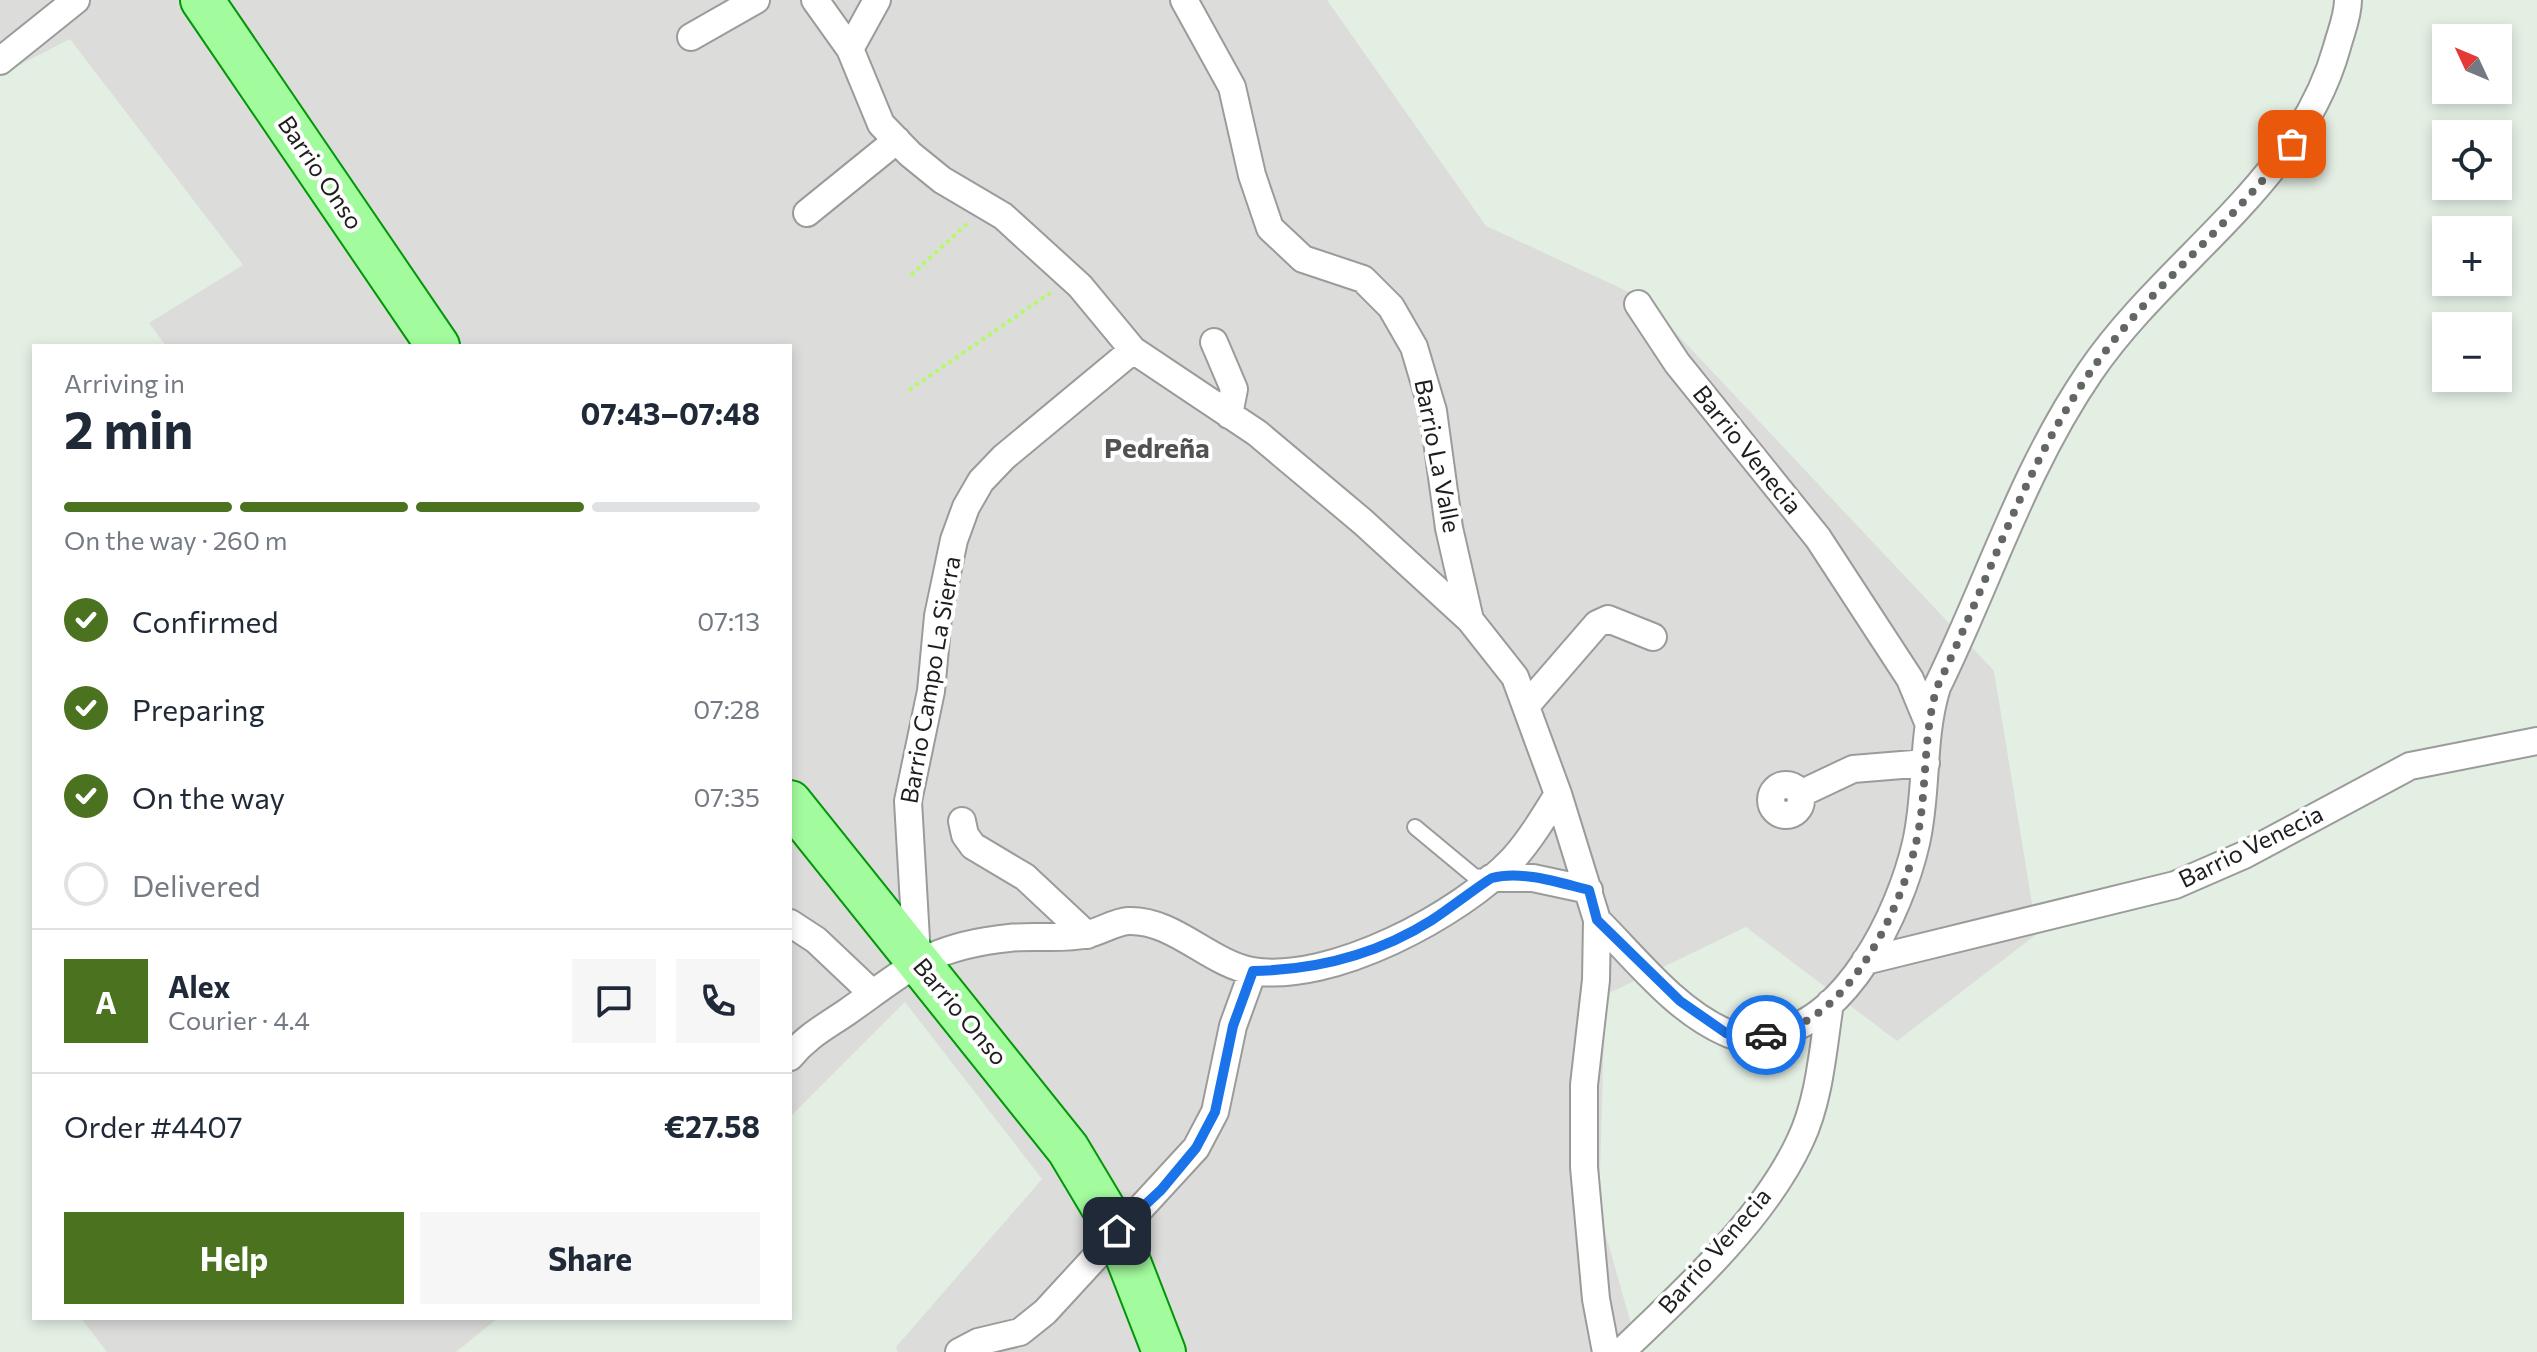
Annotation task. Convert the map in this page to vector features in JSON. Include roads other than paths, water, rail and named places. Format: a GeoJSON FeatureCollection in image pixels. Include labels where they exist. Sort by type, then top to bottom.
{"type":"FeatureCollection","features":[{"type":"Feature","properties":{"kind":"main road","name":"Barrio Onso"},"geometry":{"type":"LineString","coordinates":[[202,0],[437,344]]}},
{"type":"Feature","properties":{"kind":"main road","name":"Barrio Onso"},"geometry":{"type":"LineString","coordinates":[[792,805],[1068,1149],[1117,1231],[1164,1352]]}},
{"type":"Feature","properties":{"kind":"street"},"geometry":{"type":"LineString","coordinates":[[2,56],[76,0]]}},
{"type":"Feature","properties":{"kind":"street"},"geometry":{"type":"LineString","coordinates":[[691,37],[756,0]]}},
{"type":"Feature","properties":{"kind":"street"},"geometry":{"type":"LineString","coordinates":[[815,0],[850,49],[881,124],[897,140],[942,180],[1003,216],[1071,278],[1133,350],[1257,433],[1363,522],[1470,620],[1515,677],[1558,794],[1597,920],[1596,980],[1584,1085],[1584,1167],[1596,1299],[1606,1352]]}},
{"type":"Feature","properties":{"kind":"street"},"geometry":{"type":"LineString","coordinates":[[850,49],[877,0]]}},
{"type":"Feature","properties":{"kind":"street","name":"Barrio La Valle"},"geometry":{"type":"LineString","coordinates":[[1184,0],[1232,87],[1252,175],[1270,228],[1303,259],[1363,279],[1391,307],[1414,347],[1433,411],[1449,528],[1470,620]]}},
{"type":"Feature","properties":{"kind":"street","name":"Barrio Venecia"},"geometry":{"type":"LineString","coordinates":[[1597,920],[1680,1001],[1726,1033],[1744,1037],[1773,1034],[1807,1022],[1830,1003],[1865,961],[1894,910],[1916,844],[1926,763],[1927,720],[1937,687],[2004,529],[2056,427],[2092,370],[2131,322],[2280,160],[2304,128],[2330,72],[2348,0]]}},
{"type":"Feature","properties":{"kind":"street"},"geometry":{"type":"LineString","coordinates":[[807,213],[897,140]]}},
{"type":"Feature","properties":{"kind":"street","name":"Barrio Venecia"},"geometry":{"type":"LineString","coordinates":[[1638,304],[1677,363],[1818,538],[1910,679],[1927,720]]}},
{"type":"Feature","properties":{"kind":"street"},"geometry":{"type":"LineString","coordinates":[[1214,342],[1234,389],[1229,415]]}},
{"type":"Feature","properties":{"kind":"street","name":"Barrio Campo La Sierra"},"geometry":{"type":"LineString","coordinates":[[917,961],[908,801],[931,691],[946,573],[966,507],[981,481],[1004,457],[1133,350]]}},
{"type":"Feature","properties":{"kind":"street"},"geometry":{"type":"LineString","coordinates":[[1526,706],[1597,624],[1608,619],[1653,637]]}},
{"type":"Feature","properties":{"kind":"street","name":"Barrio Venecia"},"geometry":{"type":"LineString","coordinates":[[1865,961],[2175,885],[2244,855],[2410,766],[2537,741]]}},
{"type":"Feature","properties":{"kind":"street"},"geometry":{"type":"LineString","coordinates":[[1800,794],[1853,769],[1926,763]]}},
{"type":"Feature","properties":{"kind":"street"},"geometry":{"type":"LineString","coordinates":[[792,1055],[807,1037],[917,961],[946,949],[1008,938],[1087,935],[1127,921],[1146,924],[1253,971],[1320,966],[1379,947],[1427,923],[1491,878],[1512,859],[1558,794]]}},
{"type":"Feature","properties":{"kind":"street"},"geometry":{"type":"LineString","coordinates":[[962,821],[965,835],[973,846],[1025,877],[1087,935]]}},
{"type":"Feature","properties":{"kind":"street"},"geometry":{"type":"LineString","coordinates":[[1491,878],[1533,878],[1589,890]]}},
{"type":"Feature","properties":{"kind":"street"},"geometry":{"type":"LineString","coordinates":[[792,924],[816,940],[872,993]]}},
{"type":"Feature","properties":{"kind":"street"},"geometry":{"type":"LineString","coordinates":[[959,1352],[978,1342],[1020,1332],[1045,1312],[1083,1274],[1117,1231],[1161,1190],[1196,1148],[1215,1112],[1233,1026],[1253,971]]}},
{"type":"Feature","properties":{"kind":"street","name":"Barrio Venecia"},"geometry":{"type":"LineString","coordinates":[[1621,1352],[1731,1239],[1769,1192],[1801,1140],[1818,1081],[1830,1003]]}},
{"type":"Feature","properties":{"kind":"lane"},"geometry":{"type":"LineString","coordinates":[[1415,827],[1474,876],[1491,878]]}},
{"type":"Feature","properties":{"kind":"district","name":"Pedreña"},"geometry":{"type":"Point","coordinates":[1157,448]}}]}
